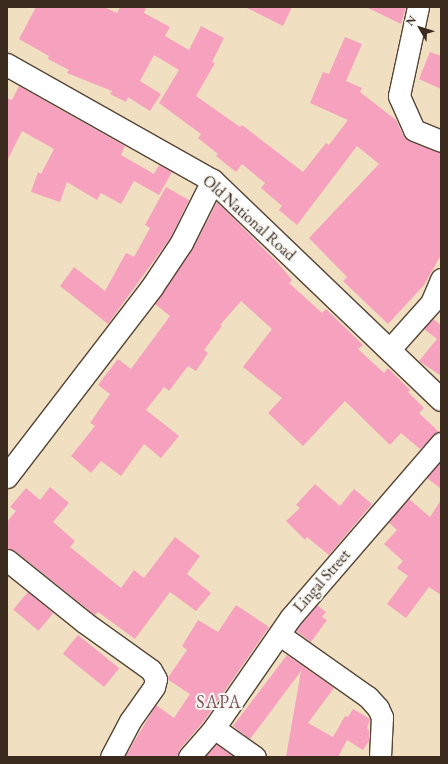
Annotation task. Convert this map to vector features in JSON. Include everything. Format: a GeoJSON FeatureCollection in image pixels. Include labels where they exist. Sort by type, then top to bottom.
{"type":"FeatureCollection","features":[{"type":"Feature","properties":{"kind":"main road","name":"Old National Road"},"geometry":{"type":"LineString","coordinates":[[7,65],[213,181],[441,400]]}},
{"type":"Feature","properties":{"kind":"main road"},"geometry":{"type":"LineString","coordinates":[[7,477],[152,288],[182,243],[213,181]]}},
{"type":"Feature","properties":{"kind":"street"},"geometry":{"type":"LineString","coordinates":[[418,7],[399,96],[414,130],[441,141]]}},
{"type":"Feature","properties":{"kind":"street"},"geometry":{"type":"LineString","coordinates":[[389,350],[431,303],[441,279]]}},
{"type":"Feature","properties":{"kind":"street","name":"Lingal Street"},"geometry":{"type":"LineString","coordinates":[[189,757],[214,728],[280,635],[291,617],[441,443]]}},
{"type":"Feature","properties":{"kind":"street"},"geometry":{"type":"LineString","coordinates":[[7,560],[84,622],[151,670],[156,679],[154,687],[130,721],[111,757]]}},
{"type":"Feature","properties":{"kind":"street"},"geometry":{"type":"LineString","coordinates":[[280,635],[368,697],[378,708],[382,717],[380,757]]}},
{"type":"Feature","properties":{"kind":"street"},"geometry":{"type":"LineString","coordinates":[[214,728],[255,757]]}},
{"type":"Feature","properties":{"kind":"building"},"geometry":{"type":"Polygon","coordinates":[[[36,7],[104,7],[117,13],[120,7],[146,7],[144,13],[170,27],[165,36],[189,50],[201,26],[224,38],[212,62],[215,63],[196,96],[240,127],[242,125],[303,172],[326,143],[329,145],[348,120],[310,103],[323,72],[329,74],[345,37],[362,44],[346,81],[362,88],[360,92],[396,120],[403,135],[409,141],[441,153],[441,255],[424,285],[388,324],[343,281],[347,277],[309,238],[379,164],[357,146],[297,225],[279,210],[282,206],[261,188],[265,183],[242,164],[236,172],[216,156],[218,154],[198,138],[201,134],[159,103],[179,70],[154,55],[140,81],[161,94],[150,111],[128,97],[126,102],[110,94],[112,91],[67,73],[69,70],[48,59],[49,56],[19,39],[36,7]]]}},
{"type":"Feature","properties":{"kind":"building"},"geometry":{"type":"Polygon","coordinates":[[[245,7],[292,7],[283,26],[245,7]]]}},
{"type":"Feature","properties":{"kind":"building"},"geometry":{"type":"Polygon","coordinates":[[[366,7],[406,7],[401,24],[366,7]]]}},
{"type":"Feature","properties":{"kind":"building"},"geometry":{"type":"Polygon","coordinates":[[[430,52],[441,56],[441,89],[419,79],[430,52]]]}},
{"type":"Feature","properties":{"kind":"building"},"geometry":{"type":"Polygon","coordinates":[[[19,86],[125,146],[121,155],[154,174],[159,165],[172,172],[159,195],[134,181],[121,204],[101,193],[97,200],[67,182],[60,202],[31,192],[38,172],[41,174],[54,149],[22,131],[7,161],[7,98],[12,100],[19,86]]]}},
{"type":"Feature","properties":{"kind":"building"},"geometry":{"type":"Polygon","coordinates":[[[166,187],[189,200],[171,237],[108,324],[60,286],[74,267],[105,291],[126,253],[134,257],[150,228],[145,225],[166,187]]]}},
{"type":"Feature","properties":{"kind":"building"},"geometry":{"type":"Polygon","coordinates":[[[217,202],[278,263],[292,280],[289,283],[322,313],[326,309],[363,345],[358,349],[384,373],[388,368],[410,390],[408,392],[424,408],[419,413],[439,432],[420,449],[401,433],[390,445],[345,401],[303,446],[268,413],[282,398],[243,367],[272,329],[241,301],[220,325],[222,326],[204,350],[208,353],[196,371],[188,366],[169,391],[164,387],[146,410],[179,436],[161,458],[144,444],[121,476],[101,461],[91,473],[71,456],[95,426],[90,423],[110,394],[98,385],[118,359],[131,369],[170,316],[155,304],[192,250],[217,202]]]}},
{"type":"Feature","properties":{"kind":"building"},"geometry":{"type":"Polygon","coordinates":[[[433,319],[441,325],[441,376],[419,361],[437,339],[424,329],[433,319]]]}},
{"type":"Feature","properties":{"kind":"building"},"geometry":{"type":"Polygon","coordinates":[[[441,461],[441,489],[427,478],[441,461]]]}},
{"type":"Feature","properties":{"kind":"building"},"geometry":{"type":"Polygon","coordinates":[[[315,484],[340,506],[354,489],[372,504],[329,555],[307,537],[305,540],[286,521],[300,508],[296,505],[315,484]]]}},
{"type":"Feature","properties":{"kind":"building"},"geometry":{"type":"Polygon","coordinates":[[[50,487],[69,503],[53,522],[75,541],[70,547],[121,588],[134,570],[144,578],[175,537],[200,556],[187,574],[211,593],[196,611],[170,592],[135,639],[98,612],[95,615],[15,551],[7,548],[7,522],[16,511],[10,507],[26,488],[40,500],[50,487]]]}},
{"type":"Feature","properties":{"kind":"building"},"geometry":{"type":"Polygon","coordinates":[[[409,499],[430,517],[441,500],[441,595],[429,587],[406,618],[387,604],[408,576],[397,568],[403,561],[384,544],[397,530],[388,522],[409,499]]]}},
{"type":"Feature","properties":{"kind":"building"},"geometry":{"type":"Polygon","coordinates":[[[28,592],[53,613],[38,631],[13,610],[28,592]]]}},
{"type":"Feature","properties":{"kind":"building"},"geometry":{"type":"Polygon","coordinates":[[[236,605],[269,627],[204,721],[180,749],[177,757],[125,757],[156,705],[174,718],[190,694],[167,679],[187,650],[182,646],[198,620],[218,632],[236,605]]]}},
{"type":"Feature","properties":{"kind":"building"},"geometry":{"type":"Polygon","coordinates":[[[317,605],[326,612],[322,617],[327,620],[311,642],[296,631],[317,605]]]}},
{"type":"Feature","properties":{"kind":"building"},"geometry":{"type":"Polygon","coordinates":[[[78,635],[119,668],[104,687],[63,654],[78,635]]]}},
{"type":"Feature","properties":{"kind":"building"},"geometry":{"type":"Polygon","coordinates":[[[287,655],[334,688],[308,723],[333,737],[345,716],[348,717],[353,709],[370,719],[367,729],[369,730],[369,741],[363,750],[347,740],[338,757],[286,757],[301,671],[250,739],[233,726],[287,655]]]}},
{"type":"Feature","properties":{"kind":"building"},"geometry":{"type":"Polygon","coordinates":[[[216,744],[234,757],[205,757],[216,744]]]}},
{"type":"Feature","properties":{"kind":"district","name":"SAPA"},"geometry":{"type":"Point","coordinates":[219,702]}}]}
